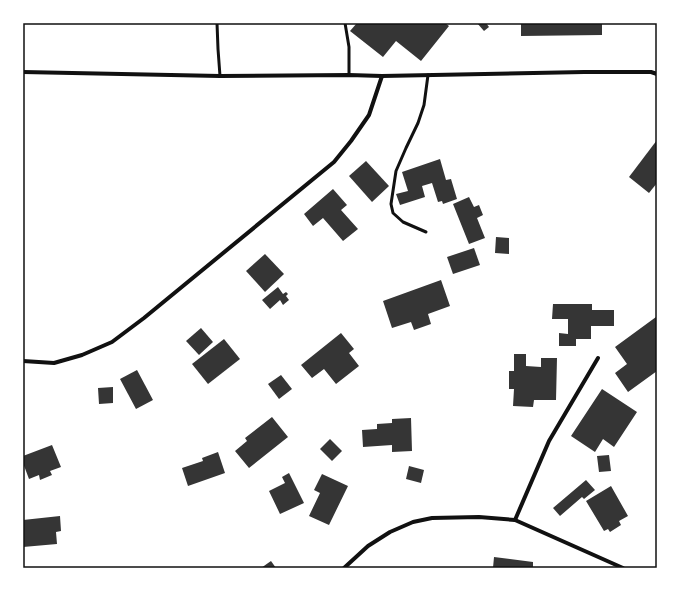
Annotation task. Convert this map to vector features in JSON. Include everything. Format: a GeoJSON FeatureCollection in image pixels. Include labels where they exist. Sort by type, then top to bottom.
{"type":"FeatureCollection","features":[{"type":"Feature","properties":{"kind":"street"},"geometry":{"type":"LineString","coordinates":[[23,72],[220,76],[382,76],[584,72],[650,72],[657,74]]}},
{"type":"Feature","properties":{"kind":"street"},"geometry":{"type":"LineString","coordinates":[[23,362],[54,362],[82,355],[112,342],[144,318],[334,162],[351,142],[369,115],[382,76]]}},
{"type":"Feature","properties":{"kind":"street"},"geometry":{"type":"LineString","coordinates":[[515,520],[549,441],[598,358]]}},
{"type":"Feature","properties":{"kind":"street"},"geometry":{"type":"LineString","coordinates":[[344,568],[368,546],[390,532],[413,522],[432,518],[480,517],[515,520],[623,568]]}},
{"type":"Feature","properties":{"kind":"lane"},"geometry":{"type":"LineString","coordinates":[[217,23],[220,76]]}},
{"type":"Feature","properties":{"kind":"lane"},"geometry":{"type":"LineString","coordinates":[[345,23],[349,47],[349,75]]}},
{"type":"Feature","properties":{"kind":"lane"},"geometry":{"type":"LineString","coordinates":[[426,232],[403,222],[393,213],[390,204],[396,171],[418,123],[424,105],[428,75]]}},
{"type":"Feature","properties":{"kind":"building"},"geometry":{"type":"Polygon","coordinates":[[[357,23],[445,23],[449,26],[421,61],[396,41],[383,57],[350,31],[357,23]]]}},
{"type":"Feature","properties":{"kind":"building"},"geometry":{"type":"Polygon","coordinates":[[[477,23],[486,23],[489,27],[484,31],[477,23]]]}},
{"type":"Feature","properties":{"kind":"building"},"geometry":{"type":"Polygon","coordinates":[[[521,23],[602,23],[602,35],[521,36],[521,23]]]}},
{"type":"Feature","properties":{"kind":"building"},"geometry":{"type":"Polygon","coordinates":[[[657,140],[657,183],[649,193],[629,177],[657,140]]]}},
{"type":"Feature","properties":{"kind":"building"},"geometry":{"type":"Polygon","coordinates":[[[440,159],[446,180],[451,179],[457,199],[443,204],[442,201],[438,202],[432,183],[422,186],[425,197],[400,205],[396,194],[408,191],[402,172],[440,159]]]}},
{"type":"Feature","properties":{"kind":"building"},"geometry":{"type":"Polygon","coordinates":[[[366,161],[389,186],[372,202],[349,176],[366,161]]]}},
{"type":"Feature","properties":{"kind":"building"},"geometry":{"type":"Polygon","coordinates":[[[333,189],[347,205],[341,210],[358,229],[343,241],[323,218],[313,226],[304,214],[333,189]]]}},
{"type":"Feature","properties":{"kind":"building"},"geometry":{"type":"Polygon","coordinates":[[[469,197],[474,207],[479,205],[483,215],[477,218],[485,238],[469,244],[453,204],[469,197]]]}},
{"type":"Feature","properties":{"kind":"building"},"geometry":{"type":"Polygon","coordinates":[[[496,237],[509,238],[509,254],[495,253],[496,237]]]}},
{"type":"Feature","properties":{"kind":"building"},"geometry":{"type":"Polygon","coordinates":[[[474,248],[480,265],[453,274],[447,257],[474,248]]]}},
{"type":"Feature","properties":{"kind":"building"},"geometry":{"type":"Polygon","coordinates":[[[265,254],[284,274],[265,292],[246,271],[265,254]]]}},
{"type":"Feature","properties":{"kind":"building"},"geometry":{"type":"Polygon","coordinates":[[[441,280],[450,306],[428,314],[431,324],[414,330],[411,322],[392,328],[383,301],[441,280]]]}},
{"type":"Feature","properties":{"kind":"building"},"geometry":{"type":"Polygon","coordinates":[[[278,287],[283,294],[286,292],[288,294],[286,296],[289,300],[283,305],[280,300],[270,309],[262,300],[278,287]]]}},
{"type":"Feature","properties":{"kind":"building"},"geometry":{"type":"Polygon","coordinates":[[[553,304],[592,304],[592,310],[614,310],[614,326],[591,326],[591,339],[576,339],[576,346],[559,346],[559,333],[568,334],[568,319],[552,319],[553,304]]]}},
{"type":"Feature","properties":{"kind":"building"},"geometry":{"type":"Polygon","coordinates":[[[656,317],[657,371],[628,392],[615,373],[627,364],[615,347],[656,317]]]}},
{"type":"Feature","properties":{"kind":"building"},"geometry":{"type":"Polygon","coordinates":[[[201,328],[213,342],[199,355],[186,341],[201,328]]]}},
{"type":"Feature","properties":{"kind":"building"},"geometry":{"type":"Polygon","coordinates":[[[341,333],[354,349],[349,353],[359,366],[336,384],[324,369],[312,378],[301,365],[341,333]]]}},
{"type":"Feature","properties":{"kind":"building"},"geometry":{"type":"Polygon","coordinates":[[[224,339],[240,359],[208,384],[192,364],[224,339]]]}},
{"type":"Feature","properties":{"kind":"building"},"geometry":{"type":"Polygon","coordinates":[[[514,354],[526,354],[526,366],[541,367],[541,358],[557,358],[556,400],[534,400],[533,407],[513,406],[514,389],[509,389],[509,371],[514,371],[514,354]]]}},
{"type":"Feature","properties":{"kind":"building"},"geometry":{"type":"Polygon","coordinates":[[[137,370],[153,400],[136,409],[120,379],[137,370]]]}},
{"type":"Feature","properties":{"kind":"building"},"geometry":{"type":"Polygon","coordinates":[[[281,375],[292,389],[279,399],[268,384],[281,375]]]}},
{"type":"Feature","properties":{"kind":"building"},"geometry":{"type":"Polygon","coordinates":[[[113,387],[113,403],[99,404],[98,388],[113,387]]]}},
{"type":"Feature","properties":{"kind":"building"},"geometry":{"type":"Polygon","coordinates":[[[602,389],[637,412],[614,447],[603,439],[595,452],[571,436],[602,389]]]}},
{"type":"Feature","properties":{"kind":"building"},"geometry":{"type":"Polygon","coordinates":[[[272,417],[288,437],[249,468],[235,451],[247,441],[245,438],[272,417]]]}},
{"type":"Feature","properties":{"kind":"building"},"geometry":{"type":"Polygon","coordinates":[[[411,418],[412,451],[392,452],[392,445],[363,447],[362,430],[377,429],[377,424],[392,423],[392,419],[411,418]]]}},
{"type":"Feature","properties":{"kind":"building"},"geometry":{"type":"Polygon","coordinates":[[[330,439],[342,451],[332,461],[320,449],[330,439]]]}},
{"type":"Feature","properties":{"kind":"building"},"geometry":{"type":"Polygon","coordinates":[[[52,445],[61,467],[50,471],[52,475],[40,480],[39,475],[29,479],[23,463],[23,456],[52,445]]]}},
{"type":"Feature","properties":{"kind":"building"},"geometry":{"type":"Polygon","coordinates":[[[218,452],[225,473],[188,486],[182,468],[203,461],[202,458],[218,452]]]}},
{"type":"Feature","properties":{"kind":"building"},"geometry":{"type":"Polygon","coordinates":[[[609,455],[611,471],[599,472],[597,456],[609,455]]]}},
{"type":"Feature","properties":{"kind":"building"},"geometry":{"type":"Polygon","coordinates":[[[409,466],[424,470],[421,483],[406,479],[409,466]]]}},
{"type":"Feature","properties":{"kind":"building"},"geometry":{"type":"Polygon","coordinates":[[[289,473],[304,503],[280,514],[269,491],[285,483],[282,477],[289,473]]]}},
{"type":"Feature","properties":{"kind":"building"},"geometry":{"type":"Polygon","coordinates":[[[322,474],[348,486],[329,525],[309,516],[320,493],[314,490],[322,474]]]}},
{"type":"Feature","properties":{"kind":"building"},"geometry":{"type":"Polygon","coordinates":[[[586,480],[595,490],[584,499],[582,497],[560,516],[553,508],[586,480]]]}},
{"type":"Feature","properties":{"kind":"building"},"geometry":{"type":"Polygon","coordinates":[[[611,486],[628,516],[619,521],[621,525],[610,532],[608,529],[604,531],[586,501],[611,486]]]}},
{"type":"Feature","properties":{"kind":"building"},"geometry":{"type":"Polygon","coordinates":[[[60,516],[61,531],[56,532],[57,544],[23,547],[23,520],[60,516]]]}},
{"type":"Feature","properties":{"kind":"building"},"geometry":{"type":"Polygon","coordinates":[[[494,557],[533,562],[533,568],[493,568],[494,557]]]}},
{"type":"Feature","properties":{"kind":"building"},"geometry":{"type":"Polygon","coordinates":[[[271,561],[276,568],[261,568],[271,561]]]}}]}
